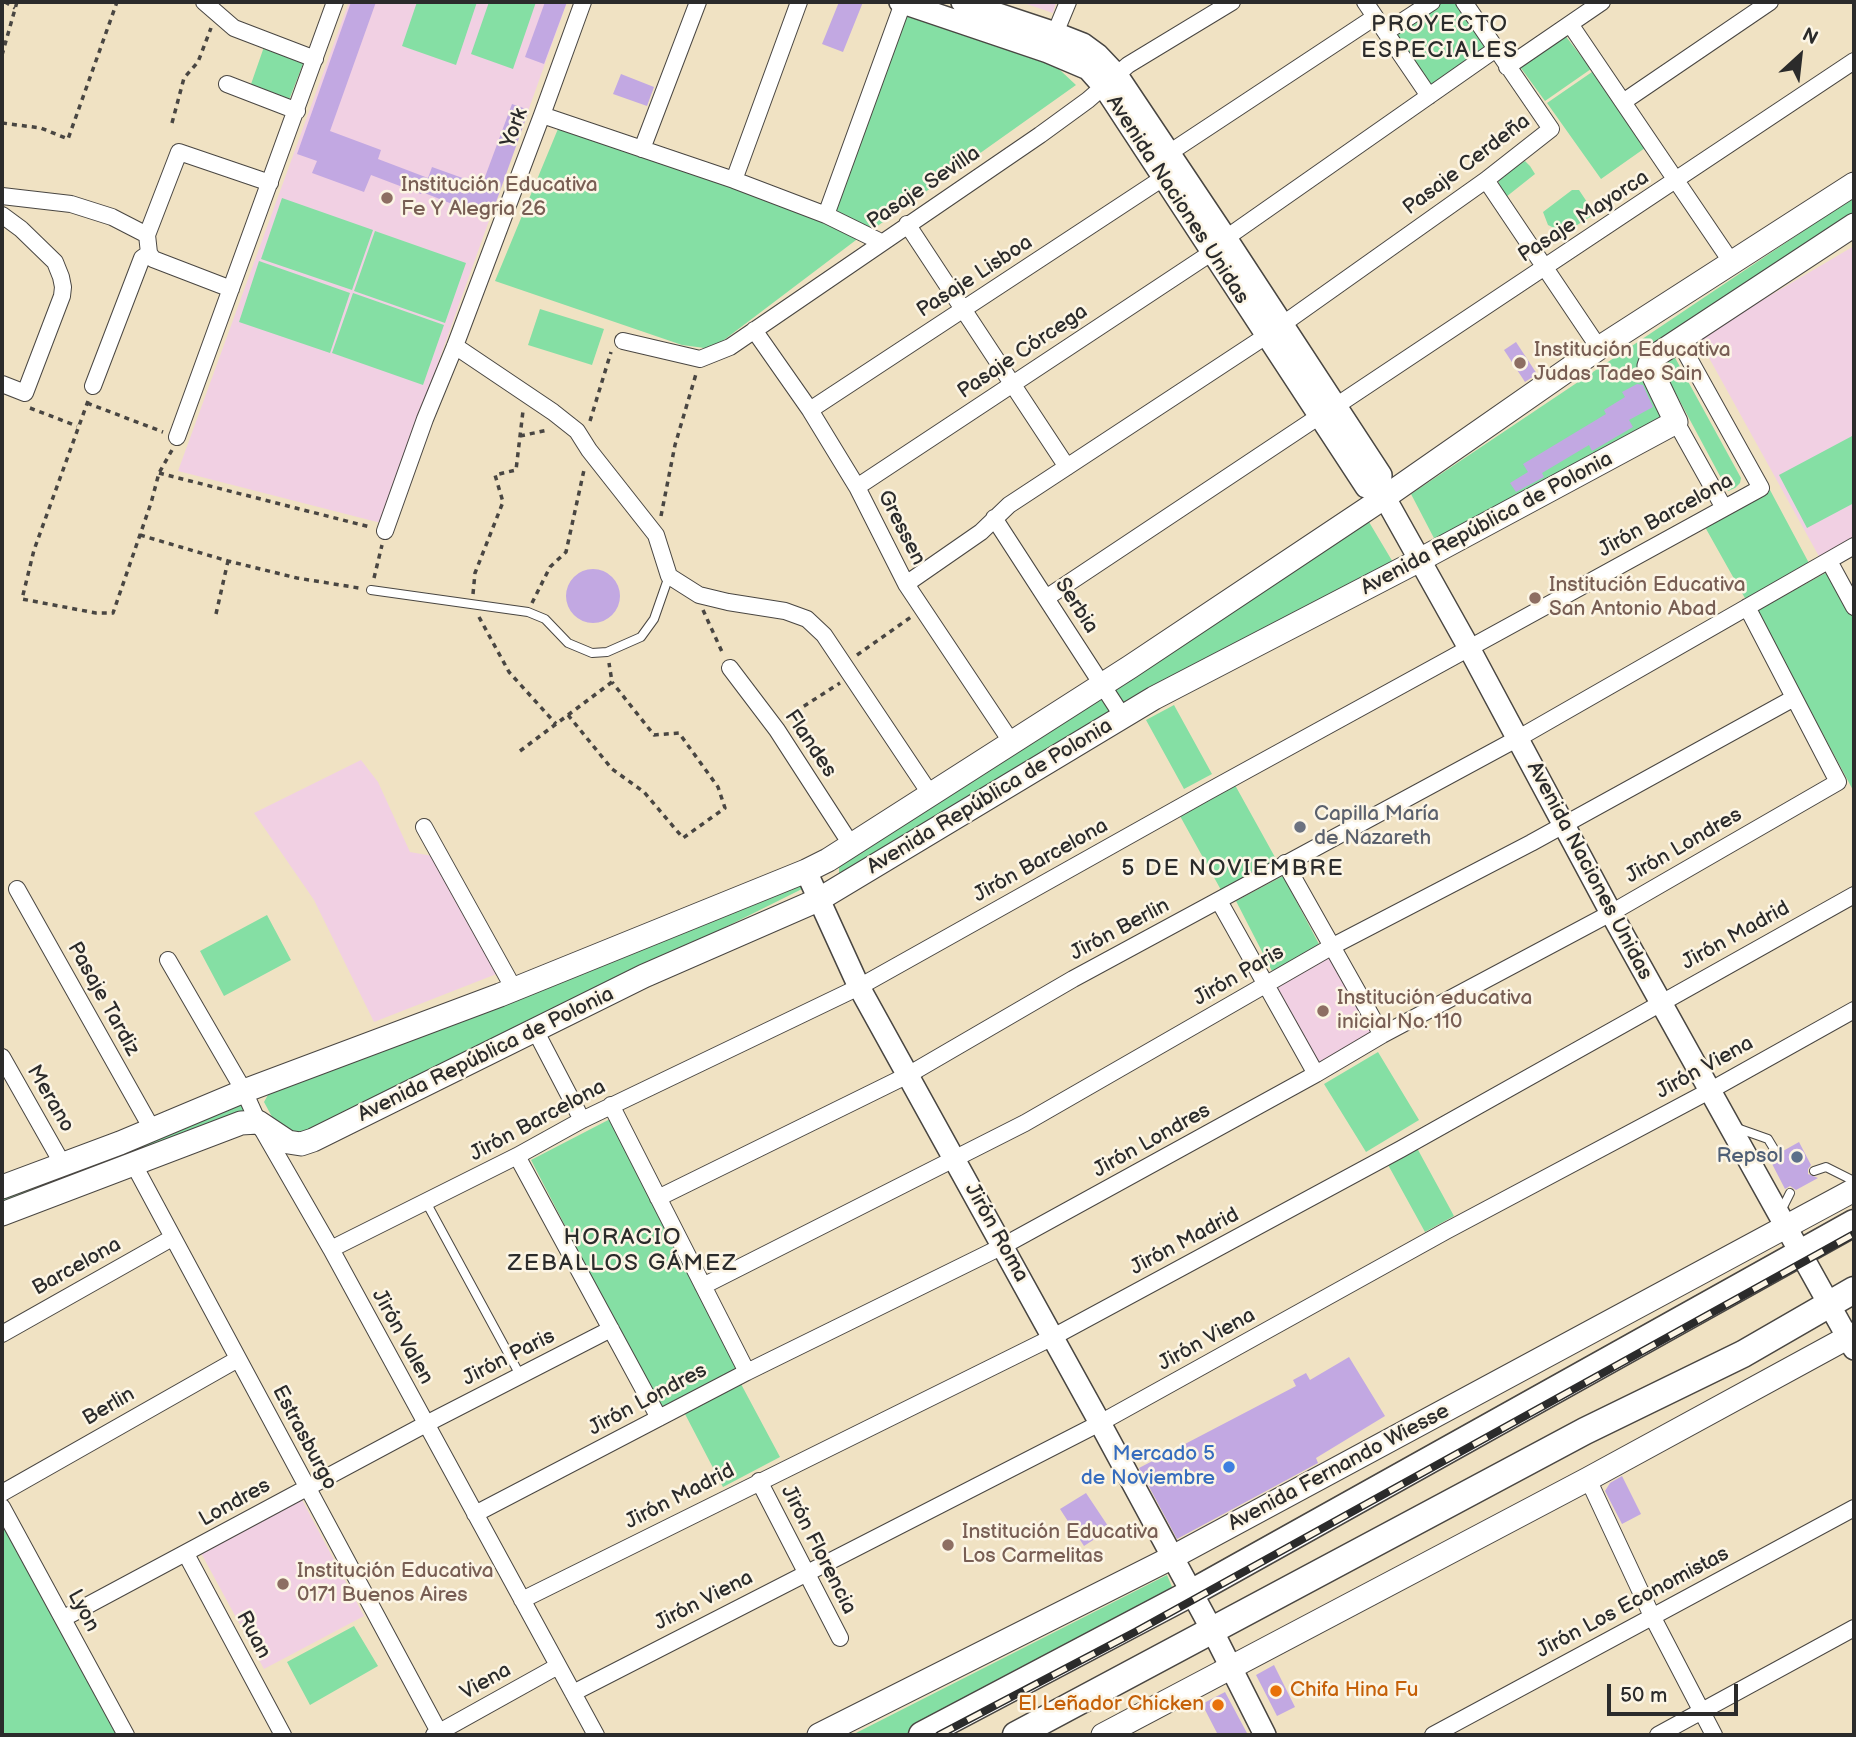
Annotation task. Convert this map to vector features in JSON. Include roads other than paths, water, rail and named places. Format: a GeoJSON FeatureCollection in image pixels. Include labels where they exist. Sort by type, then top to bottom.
{"type":"FeatureCollection","features":[{"type":"Feature","properties":{"kind":"main road","name":"Avenida República de Polonia"},"geometry":{"type":"LineString","coordinates":[[2,1187],[244,1091],[514,989],[806,871],[852,846],[1094,690],[1599,348],[1854,184]]}},
{"type":"Feature","properties":{"kind":"main road"},"geometry":{"type":"LineString","coordinates":[[1676,422],[1649,366],[1652,358],[1854,225]]}},
{"type":"Feature","properties":{"kind":"main road","name":"Avenida República de Polonia"},"geometry":{"type":"LineString","coordinates":[[258,1122],[288,1142],[301,1144],[313,1140],[644,976],[818,900],[1115,722],[1676,422]]}},
{"type":"Feature","properties":{"kind":"main road"},"geometry":{"type":"LineString","coordinates":[[1094,690],[1115,722]]}},
{"type":"Feature","properties":{"kind":"main road"},"geometry":{"type":"LineString","coordinates":[[2,1214],[241,1123],[258,1122]]}},
{"type":"Feature","properties":{"kind":"main road","name":"Avenida Fernando Wiesse"},"geometry":{"type":"LineString","coordinates":[[819,1735],[1171,1558],[1783,1220],[1854,1190]]}},
{"type":"Feature","properties":{"kind":"main road","name":"Avenida Fernando Wiesse"},"geometry":{"type":"LineString","coordinates":[[922,1735],[1191,1593],[1854,1223]]}},
{"type":"Feature","properties":{"kind":"main road"},"geometry":{"type":"LineString","coordinates":[[1016,1735],[1585,1431],[1743,1354],[1854,1290]]}},
{"type":"Feature","properties":{"kind":"main road"},"geometry":{"type":"LineString","coordinates":[[1103,1735],[1852,1340]]}},
{"type":"Feature","properties":{"kind":"street"},"geometry":{"type":"LineString","coordinates":[[204,2],[219,8],[234,28],[315,59]]}},
{"type":"Feature","properties":{"kind":"street"},"geometry":{"type":"LineString","coordinates":[[177,437],[335,2]]}},
{"type":"Feature","properties":{"kind":"street","name":"York"},"geometry":{"type":"LineString","coordinates":[[384,531],[583,2]]}},
{"type":"Feature","properties":{"kind":"street"},"geometry":{"type":"LineString","coordinates":[[642,149],[698,2]]}},
{"type":"Feature","properties":{"kind":"street"},"geometry":{"type":"LineString","coordinates":[[734,180],[799,2]]}},
{"type":"Feature","properties":{"kind":"street"},"geometry":{"type":"LineString","coordinates":[[826,215],[901,2]]}},
{"type":"Feature","properties":{"kind":"street","name":"Avenida Naciones Unidas"},"geometry":{"type":"LineString","coordinates":[[901,2],[1051,42]]}},
{"type":"Feature","properties":{"kind":"street","name":"Avenida Naciones Unidas"},"geometry":{"type":"LineString","coordinates":[[963,2],[1051,42],[1087,69],[1110,81],[1169,153],[1219,245],[1327,411],[1366,487],[1382,493],[1660,1002],[1852,1340]]}},
{"type":"Feature","properties":{"kind":"street"},"geometry":{"type":"LineString","coordinates":[[1051,42],[1068,2]]}},
{"type":"Feature","properties":{"kind":"street","name":"Pasaje Sevilla"},"geometry":{"type":"LineString","coordinates":[[623,341],[700,359],[730,347],[1040,135],[1128,65],[1232,2]]}},
{"type":"Feature","properties":{"kind":"street"},"geometry":{"type":"LineString","coordinates":[[1365,2],[1429,96]]}},
{"type":"Feature","properties":{"kind":"street"},"geometry":{"type":"LineString","coordinates":[[1386,32],[1432,2]]}},
{"type":"Feature","properties":{"kind":"street","name":"Pasaje Cerdeña"},"geometry":{"type":"LineString","coordinates":[[906,584],[981,532],[1009,505],[1275,330],[1486,180],[1551,129],[1464,2]]}},
{"type":"Feature","properties":{"kind":"street"},"geometry":{"type":"LineString","coordinates":[[1507,66],[1602,2]]}},
{"type":"Feature","properties":{"kind":"street"},"geometry":{"type":"LineString","coordinates":[[1623,102],[1770,2]]}},
{"type":"Feature","properties":{"kind":"street"},"geometry":{"type":"LineString","coordinates":[[1169,153],[1375,17]]}},
{"type":"Feature","properties":{"kind":"street"},"geometry":{"type":"LineString","coordinates":[[1570,24],[1732,262]]}},
{"type":"Feature","properties":{"kind":"street","name":"Pasaje Córcega"},"geometry":{"type":"LineString","coordinates":[[857,487],[1219,245],[1496,49]]}},
{"type":"Feature","properties":{"kind":"street","name":"Pasaje Mayorca"},"geometry":{"type":"LineString","coordinates":[[1046,598],[1854,61]]}},
{"type":"Feature","properties":{"kind":"street","name":"Avenida Naciones Unidas"},"geometry":{"type":"LineString","coordinates":[[1110,81],[1163,178],[1219,245]]}},
{"type":"Feature","properties":{"kind":"street"},"geometry":{"type":"LineString","coordinates":[[226,84],[297,111]]}},
{"type":"Feature","properties":{"kind":"street"},"geometry":{"type":"LineString","coordinates":[[542,115],[734,180],[826,215],[881,242]]}},
{"type":"Feature","properties":{"kind":"street"},"geometry":{"type":"LineString","coordinates":[[231,289],[156,261],[149,253],[147,235],[179,152],[270,183]]}},
{"type":"Feature","properties":{"kind":"street","name":"Pasaje Lisboa"},"geometry":{"type":"LineString","coordinates":[[810,410],[1163,178]]}},
{"type":"Feature","properties":{"kind":"street"},"geometry":{"type":"LineString","coordinates":[[1486,180],[1599,348]]}},
{"type":"Feature","properties":{"kind":"street"},"geometry":{"type":"LineString","coordinates":[[2,196],[71,204],[112,217],[147,235]]}},
{"type":"Feature","properties":{"kind":"street"},"geometry":{"type":"LineString","coordinates":[[2,215],[21,229],[55,262],[61,277],[62,296],[25,393],[2,384]]}},
{"type":"Feature","properties":{"kind":"street"},"geometry":{"type":"LineString","coordinates":[[907,224],[1067,467]]}},
{"type":"Feature","properties":{"kind":"street"},"geometry":{"type":"LineString","coordinates":[[93,386],[142,258],[149,253]]}},
{"type":"Feature","properties":{"kind":"street","name":"Gressen"},"geometry":{"type":"LineString","coordinates":[[754,330],[810,410],[857,487],[906,584],[1012,743]]}},
{"type":"Feature","properties":{"kind":"street","name":"Jirón Barcelona"},"geometry":{"type":"LineString","coordinates":[[331,1250],[611,1105],[859,987],[1761,488],[1678,340]]}},
{"type":"Feature","properties":{"kind":"street"},"geometry":{"type":"LineString","coordinates":[[455,346],[553,411],[577,431],[656,535],[669,576],[699,595],[785,611],[807,618],[824,635],[931,795]]}},
{"type":"Feature","properties":{"kind":"street"},"geometry":{"type":"LineString","coordinates":[[1676,422],[1724,508]]}},
{"type":"Feature","properties":{"kind":"street","name":"Serbia"},"geometry":{"type":"LineString","coordinates":[[994,519],[1046,598],[1094,690]]}},
{"type":"Feature","properties":{"kind":"street","name":"Jirón Berlin"},"geometry":{"type":"LineString","coordinates":[[658,1198],[908,1075],[1073,979],[1518,738],[1854,546]]}},
{"type":"Feature","properties":{"kind":"street"},"geometry":{"type":"LineString","coordinates":[[1829,561],[1854,607]]}},
{"type":"Feature","properties":{"kind":"street"},"geometry":{"type":"LineString","coordinates":[[1746,607],[1794,698]]}},
{"type":"Feature","properties":{"kind":"street","name":"Flandes"},"geometry":{"type":"LineString","coordinates":[[730,668],[774,726],[852,846]]}},
{"type":"Feature","properties":{"kind":"street","name":"Jirón Londres"},"geometry":{"type":"LineString","coordinates":[[475,1514],[747,1372],[1003,1246],[1317,1074],[1382,1035],[1611,913],[1838,782],[1794,698]]}},
{"type":"Feature","properties":{"kind":"street","name":"Jirón Paris"},"geometry":{"type":"LineString","coordinates":[[703,1286],[1025,1123],[1331,947],[1564,825],[1794,698]]}},
{"type":"Feature","properties":{"kind":"street"},"geometry":{"type":"LineString","coordinates":[[424,827],[514,989]]}},
{"type":"Feature","properties":{"kind":"street"},"geometry":{"type":"LineString","coordinates":[[1284,863],[1382,1035]]}},
{"type":"Feature","properties":{"kind":"street","name":"Jirón Roma"},"geometry":{"type":"LineString","coordinates":[[806,871],[859,987],[1100,1423],[1212,1630],[1265,1735]]}},
{"type":"Feature","properties":{"kind":"street","name":"Pasaje Tardiz"},"geometry":{"type":"LineString","coordinates":[[17,889],[152,1129]]}},
{"type":"Feature","properties":{"kind":"street","name":"Jirón Madrid"},"geometry":{"type":"LineString","coordinates":[[522,1600],[1053,1337],[1413,1142],[1854,895]]}},
{"type":"Feature","properties":{"kind":"street"},"geometry":{"type":"LineString","coordinates":[[1219,901],[1317,1074]]}},
{"type":"Feature","properties":{"kind":"street","name":"Jirón Valen"},"geometry":{"type":"LineString","coordinates":[[168,960],[244,1091],[258,1122],[331,1250],[596,1735]]}},
{"type":"Feature","properties":{"kind":"street","name":"Jirón Viena"},"geometry":{"type":"LineString","coordinates":[[573,1693],[1100,1423],[1446,1231],[1712,1090],[1854,1010]]}},
{"type":"Feature","properties":{"kind":"street"},"geometry":{"type":"LineString","coordinates":[[535,1030],[582,1120]]}},
{"type":"Feature","properties":{"kind":"street","name":"Merano"},"geometry":{"type":"LineString","coordinates":[[2,1057],[62,1163]]}},
{"type":"Feature","properties":{"kind":"street"},"geometry":{"type":"LineString","coordinates":[[611,1105],[747,1372]]}},
{"type":"Feature","properties":{"kind":"street"},"geometry":{"type":"LineString","coordinates":[[517,1156],[659,1418]]}},
{"type":"Feature","properties":{"kind":"street","name":"Estrasburgo"},"geometry":{"type":"LineString","coordinates":[[133,1163],[437,1734]]}},
{"type":"Feature","properties":{"kind":"street","name":"Barcelona"},"geometry":{"type":"LineString","coordinates":[[2,1334],[172,1237]]}},
{"type":"Feature","properties":{"kind":"street","name":"Jirón Paris"},"geometry":{"type":"LineString","coordinates":[[426,1424],[611,1329]]}},
{"type":"Feature","properties":{"kind":"street","name":"Berlin"},"geometry":{"type":"LineString","coordinates":[[2,1493],[238,1359]]}},
{"type":"Feature","properties":{"kind":"street","name":"Londres"},"geometry":{"type":"LineString","coordinates":[[64,1619],[426,1424]]}},
{"type":"Feature","properties":{"kind":"street"},"geometry":{"type":"LineString","coordinates":[[1588,1479],[1652,1616],[1714,1735]]}},
{"type":"Feature","properties":{"kind":"street","name":"Jirón Florencia"},"geometry":{"type":"LineString","coordinates":[[759,1481],[840,1638]]}},
{"type":"Feature","properties":{"kind":"street","name":"Lyon"},"geometry":{"type":"LineString","coordinates":[[2,1507],[126,1735]]}},
{"type":"Feature","properties":{"kind":"street","name":"Jirón Los Economistas"},"geometry":{"type":"LineString","coordinates":[[1433,1735],[1854,1508]]}},
{"type":"Feature","properties":{"kind":"street","name":"Ruan"},"geometry":{"type":"LineString","coordinates":[[186,1554],[283,1735]]}},
{"type":"Feature","properties":{"kind":"street"},"geometry":{"type":"LineString","coordinates":[[1658,1735],[1854,1628]]}},
{"type":"Feature","properties":{"kind":"street","name":"Viena"},"geometry":{"type":"LineString","coordinates":[[437,1734],[558,1666]]}},
{"type":"Feature","properties":{"kind":"lane"},"geometry":{"type":"LineString","coordinates":[[371,590],[528,612],[545,619],[568,643],[592,653],[607,652],[641,637],[654,619],[669,576]]}},
{"type":"Feature","properties":{"kind":"lane"},"geometry":{"type":"LineString","coordinates":[[1732,1127],[1768,1139],[1777,1154]]}},
{"type":"Feature","properties":{"kind":"lane"},"geometry":{"type":"LineString","coordinates":[[1814,1171],[1826,1167],[1854,1181]]}},
{"type":"Feature","properties":{"kind":"lane"},"geometry":{"type":"LineString","coordinates":[[1783,1220],[1790,1193]]}},
{"type":"Feature","properties":{"kind":"lane"},"geometry":{"type":"LineString","coordinates":[[426,1202],[520,1375]]}},
{"type":"Feature","properties":{"kind":"railway"},"geometry":{"type":"LineString","coordinates":[[939,1735],[1135,1632],[1854,1234]]}},
{"type":"Feature","properties":{"kind":"place","name":"Institución Educativa Fe Y Alegria 26"},"geometry":{"type":"Point","coordinates":[387,198]}},
{"type":"Feature","properties":{"kind":"place","name":"Institución Educativa Judas Tadeo Sain"},"geometry":{"type":"Point","coordinates":[1520,363]}},
{"type":"Feature","properties":{"kind":"place","name":"Institución Educativa San Antonio Abad"},"geometry":{"type":"Point","coordinates":[1535,598]}},
{"type":"Feature","properties":{"kind":"place","name":"Capilla María de Nazareth"},"geometry":{"type":"Point","coordinates":[1300,827]}},
{"type":"Feature","properties":{"kind":"place","name":"Institución educativa inicial No. 110"},"geometry":{"type":"Point","coordinates":[1323,1011]}},
{"type":"Feature","properties":{"kind":"place","name":"Repsol"},"geometry":{"type":"Point","coordinates":[1797,1157]}},
{"type":"Feature","properties":{"kind":"place","name":"Mercado 5 de Noviembre"},"geometry":{"type":"Point","coordinates":[1229,1467]}},
{"type":"Feature","properties":{"kind":"place","name":"Institución Educativa Los Carmelitas"},"geometry":{"type":"Point","coordinates":[948,1545]}},
{"type":"Feature","properties":{"kind":"place","name":"Institución Educativa 0171 Buenos Aires"},"geometry":{"type":"Point","coordinates":[283,1584]}},
{"type":"Feature","properties":{"kind":"place","name":"Chifa Hina Fu"},"geometry":{"type":"Point","coordinates":[1276,1691]}},
{"type":"Feature","properties":{"kind":"place","name":"El Leñador Chicken"},"geometry":{"type":"Point","coordinates":[1218,1705]}},
{"type":"Feature","properties":{"kind":"district","name":"PROYECTO ESPECIALES"},"geometry":{"type":"Point","coordinates":[1440,38]}},
{"type":"Feature","properties":{"kind":"district","name":"5 DE NOVIEMBRE"},"geometry":{"type":"Point","coordinates":[1233,869]}},
{"type":"Feature","properties":{"kind":"district","name":"HORACIO ZEBALLOS GÁMEZ"},"geometry":{"type":"Point","coordinates":[623,1251]}}]}
